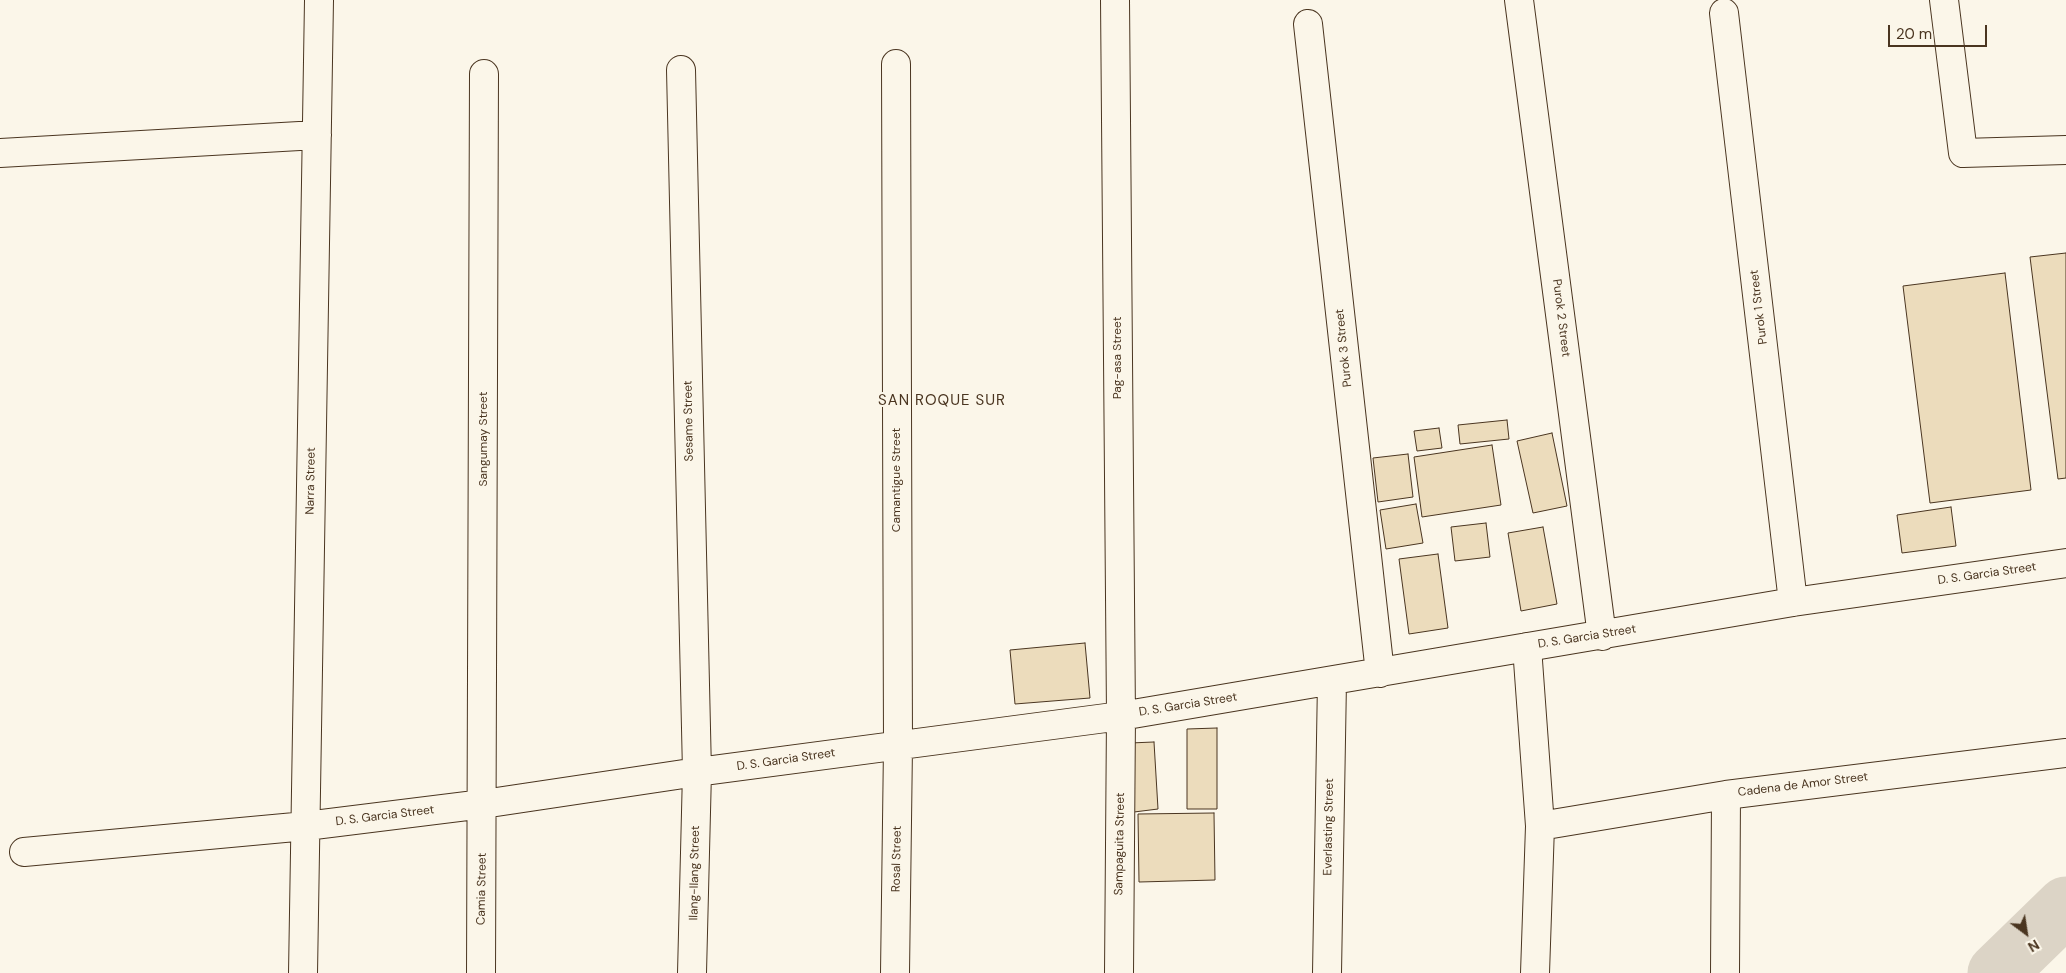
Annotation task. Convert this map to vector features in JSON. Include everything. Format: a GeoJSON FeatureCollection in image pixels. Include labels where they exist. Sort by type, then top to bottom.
{"type":"FeatureCollection","features":[{"type":"Feature","properties":{"kind":"street","name":"Narra Street"},"geometry":{"type":"LineString","coordinates":[[303,973],[319,0]]}},
{"type":"Feature","properties":{"kind":"street","name":"Pag-asa Street"},"geometry":{"type":"LineString","coordinates":[[1115,0],[1121,716]]}},
{"type":"Feature","properties":{"kind":"street","name":"Purok 2 Street"},"geometry":{"type":"LineString","coordinates":[[1519,0],[1602,636]]}},
{"type":"Feature","properties":{"kind":"street"},"geometry":{"type":"LineString","coordinates":[[1944,0],[1963,153],[2066,150]]}},
{"type":"Feature","properties":{"kind":"street","name":"Purok 1 Street"},"geometry":{"type":"LineString","coordinates":[[1724,13],[1793,602]]}},
{"type":"Feature","properties":{"kind":"street","name":"Purok 3 Street"},"geometry":{"type":"LineString","coordinates":[[1308,24],[1380,673]]}},
{"type":"Feature","properties":{"kind":"street","name":"Camantigue Street"},"geometry":{"type":"LineString","coordinates":[[896,64],[898,746]]}},
{"type":"Feature","properties":{"kind":"street","name":"Sesame Street"},"geometry":{"type":"LineString","coordinates":[[681,70],[697,772]]}},
{"type":"Feature","properties":{"kind":"street","name":"Sangumay Street"},"geometry":{"type":"LineString","coordinates":[[483,804],[484,74]]}},
{"type":"Feature","properties":{"kind":"street"},"geometry":{"type":"LineString","coordinates":[[0,153],[317,135]]}},
{"type":"Feature","properties":{"kind":"street","name":"D. S. Garcia Street"},"geometry":{"type":"LineString","coordinates":[[24,852],[306,826],[483,804],[697,772],[1121,716],[1602,636],[1793,602],[2066,563]]}},
{"type":"Feature","properties":{"kind":"street"},"geometry":{"type":"LineString","coordinates":[[1527,647],[1540,826],[1535,973]]}},
{"type":"Feature","properties":{"kind":"street","name":"Everlasting Street"},"geometry":{"type":"LineString","coordinates":[[1327,973],[1332,681]]}},
{"type":"Feature","properties":{"kind":"street","name":"Sampaguita Street"},"geometry":{"type":"LineString","coordinates":[[1119,973],[1121,716]]}},
{"type":"Feature","properties":{"kind":"street","name":"Rosal Street"},"geometry":{"type":"LineString","coordinates":[[895,973],[898,746]]}},
{"type":"Feature","properties":{"kind":"street","name":"Cadena de Amor Street"},"geometry":{"type":"LineString","coordinates":[[1540,826],[1726,795],[2066,753]]}},
{"type":"Feature","properties":{"kind":"street","name":"Ilang-Ilang Street"},"geometry":{"type":"LineString","coordinates":[[692,973],[697,772]]}},
{"type":"Feature","properties":{"kind":"street"},"geometry":{"type":"LineString","coordinates":[[1724,973],[1726,795]]}},
{"type":"Feature","properties":{"kind":"street","name":"Camia Street"},"geometry":{"type":"LineString","coordinates":[[481,973],[483,804]]}},
{"type":"Feature","properties":{"kind":"building"},"geometry":{"type":"Polygon","coordinates":[[[2066,253],[2066,478],[2058,479],[2030,257],[2066,253]]]}},
{"type":"Feature","properties":{"kind":"building"},"geometry":{"type":"Polygon","coordinates":[[[2005,273],[2031,490],[1930,503],[1903,286],[2005,273]]]}},
{"type":"Feature","properties":{"kind":"building"},"geometry":{"type":"Polygon","coordinates":[[[1507,420],[1509,439],[1460,444],[1458,425],[1507,420]]]}},
{"type":"Feature","properties":{"kind":"building"},"geometry":{"type":"Polygon","coordinates":[[[1439,428],[1442,448],[1417,451],[1414,431],[1439,428]]]}},
{"type":"Feature","properties":{"kind":"building"},"geometry":{"type":"Polygon","coordinates":[[[1552,433],[1567,506],[1533,513],[1517,441],[1552,433]]]}},
{"type":"Feature","properties":{"kind":"building"},"geometry":{"type":"Polygon","coordinates":[[[1492,445],[1501,505],[1422,517],[1414,457],[1492,445]]]}},
{"type":"Feature","properties":{"kind":"building"},"geometry":{"type":"Polygon","coordinates":[[[1408,454],[1413,497],[1378,502],[1373,458],[1408,454]]]}},
{"type":"Feature","properties":{"kind":"building"},"geometry":{"type":"Polygon","coordinates":[[[1416,504],[1423,543],[1386,549],[1380,510],[1416,504]]]}},
{"type":"Feature","properties":{"kind":"building"},"geometry":{"type":"Polygon","coordinates":[[[1951,507],[1956,546],[1902,553],[1897,515],[1951,507]]]}},
{"type":"Feature","properties":{"kind":"building"},"geometry":{"type":"Polygon","coordinates":[[[1486,523],[1490,557],[1455,561],[1451,527],[1486,523]]]}},
{"type":"Feature","properties":{"kind":"building"},"geometry":{"type":"Polygon","coordinates":[[[1543,527],[1557,604],[1521,611],[1508,533],[1543,527]]]}},
{"type":"Feature","properties":{"kind":"building"},"geometry":{"type":"Polygon","coordinates":[[[1438,554],[1448,628],[1409,634],[1399,559],[1438,554]]]}},
{"type":"Feature","properties":{"kind":"building"},"geometry":{"type":"Polygon","coordinates":[[[1085,643],[1090,698],[1015,704],[1010,650],[1085,643]]]}},
{"type":"Feature","properties":{"kind":"building"},"geometry":{"type":"Polygon","coordinates":[[[1217,728],[1217,809],[1187,809],[1187,729],[1217,728]]]}},
{"type":"Feature","properties":{"kind":"building"},"geometry":{"type":"Polygon","coordinates":[[[1154,742],[1158,809],[1134,812],[1130,743],[1154,742]]]}},
{"type":"Feature","properties":{"kind":"building"},"geometry":{"type":"Polygon","coordinates":[[[1214,813],[1215,880],[1139,882],[1138,814],[1214,813]]]}},
{"type":"Feature","properties":{"kind":"waterway"},"geometry":{"type":"LineString","coordinates":[[1997,973],[2066,906]]}},
{"type":"Feature","properties":{"kind":"district","name":"SAN ROQUE SUR"},"geometry":{"type":"Point","coordinates":[942,401]}}]}
